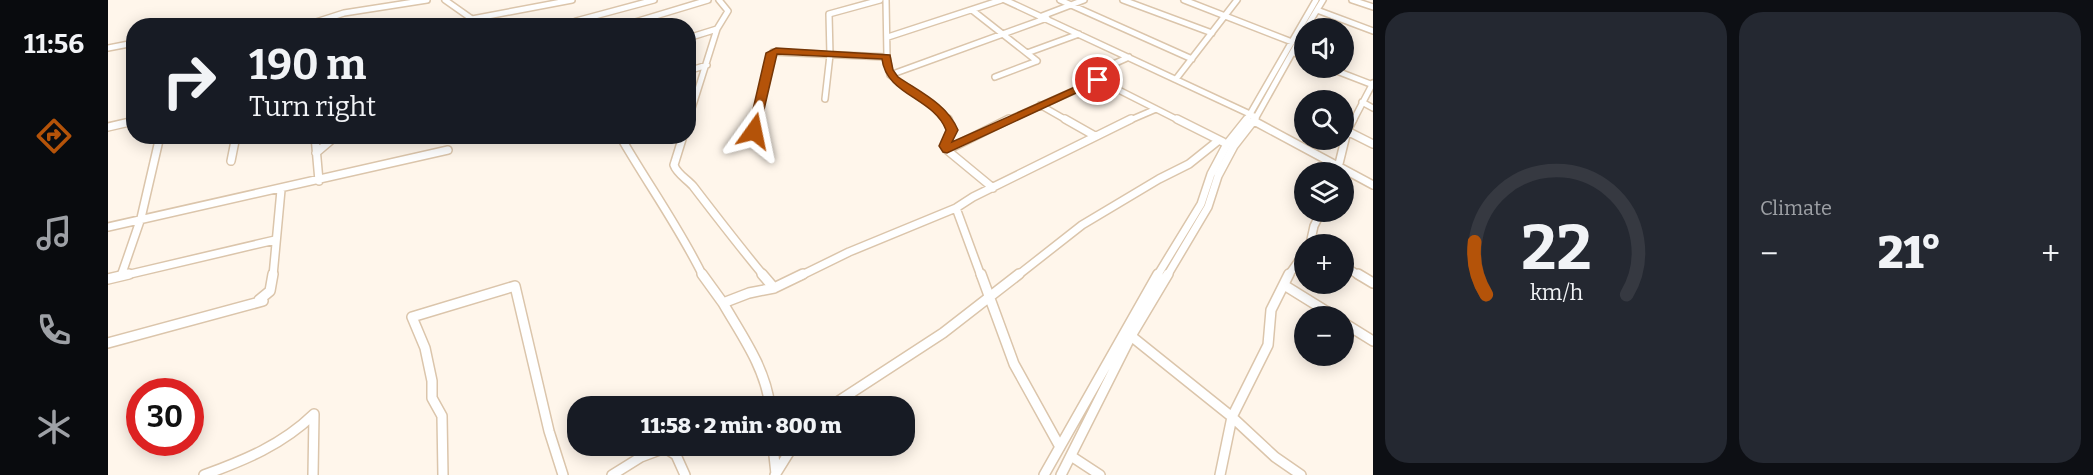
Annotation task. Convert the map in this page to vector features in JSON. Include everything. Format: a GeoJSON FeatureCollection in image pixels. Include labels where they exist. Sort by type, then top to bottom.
{"type":"FeatureCollection","features":[{"type":"Feature","properties":{"kind":"street"},"geometry":{"type":"LineString","coordinates":[[325,18],[427,0]]}},
{"type":"Feature","properties":{"kind":"street"},"geometry":{"type":"LineString","coordinates":[[445,0],[471,18]]}},
{"type":"Feature","properties":{"kind":"street"},"geometry":{"type":"LineString","coordinates":[[477,18],[572,0]]}},
{"type":"Feature","properties":{"kind":"street"},"geometry":{"type":"LineString","coordinates":[[587,18],[654,0]]}},
{"type":"Feature","properties":{"kind":"street"},"geometry":{"type":"LineString","coordinates":[[648,18],[708,0]]}},
{"type":"Feature","properties":{"kind":"street"},"geometry":{"type":"LineString","coordinates":[[696,97],[717,29],[728,11],[719,0]]}},
{"type":"Feature","properties":{"kind":"street"},"geometry":{"type":"LineString","coordinates":[[825,99],[830,55],[829,14],[879,0]]}},
{"type":"Feature","properties":{"kind":"street"},"geometry":{"type":"LineString","coordinates":[[886,0],[887,57],[890,75],[945,115],[952,130],[945,146],[947,150],[993,188]]}},
{"type":"Feature","properties":{"kind":"street"},"geometry":{"type":"LineString","coordinates":[[888,37],[1001,0]]}},
{"type":"Feature","properties":{"kind":"street"},"geometry":{"type":"LineString","coordinates":[[1005,0],[1176,79],[1254,118],[1326,162]]}},
{"type":"Feature","properties":{"kind":"street"},"geometry":{"type":"LineString","coordinates":[[1060,0],[1192,59]]}},
{"type":"Feature","properties":{"kind":"street"},"geometry":{"type":"LineString","coordinates":[[890,75],[1003,34],[1084,0]]}},
{"type":"Feature","properties":{"kind":"street"},"geometry":{"type":"LineString","coordinates":[[1123,0],[1212,33]]}},
{"type":"Feature","properties":{"kind":"street"},"geometry":{"type":"LineString","coordinates":[[1185,0],[1292,42]]}},
{"type":"Feature","properties":{"kind":"street"},"geometry":{"type":"LineString","coordinates":[[1176,79],[1237,0]]}},
{"type":"Feature","properties":{"kind":"street"},"geometry":{"type":"LineString","coordinates":[[846,396],[943,333],[1082,225],[1125,201],[1159,178],[1189,164],[1254,118],[1292,42],[1316,1],[1307,0]]}},
{"type":"Feature","properties":{"kind":"street"},"geometry":{"type":"LineString","coordinates":[[1312,18],[1323,0]]}},
{"type":"Feature","properties":{"kind":"street"},"geometry":{"type":"LineString","coordinates":[[1352,0],[1373,7]]}},
{"type":"Feature","properties":{"kind":"street"},"geometry":{"type":"LineString","coordinates":[[972,10],[1037,61],[995,77]]}},
{"type":"Feature","properties":{"kind":"street"},"geometry":{"type":"LineString","coordinates":[[1317,10],[1373,31]]}},
{"type":"Feature","properties":{"kind":"street"},"geometry":{"type":"LineString","coordinates":[[696,36],[717,29]]}},
{"type":"Feature","properties":{"kind":"street"},"geometry":{"type":"LineString","coordinates":[[1027,53],[1079,34]]}},
{"type":"Feature","properties":{"kind":"street"},"geometry":{"type":"LineString","coordinates":[[108,48],[126,45]]}},
{"type":"Feature","properties":{"kind":"street"},"geometry":{"type":"LineString","coordinates":[[754,131],[771,53],[780,51],[887,57]]}},
{"type":"Feature","properties":{"kind":"street"},"geometry":{"type":"LineString","coordinates":[[1061,475],[1131,336],[1208,207],[1218,176],[1234,146],[1254,118],[1293,52]]}},
{"type":"Feature","properties":{"kind":"street"},"geometry":{"type":"LineString","coordinates":[[1129,57],[1089,75],[1223,142]]}},
{"type":"Feature","properties":{"kind":"street"},"geometry":{"type":"LineString","coordinates":[[696,68],[707,65]]}},
{"type":"Feature","properties":{"kind":"street"},"geometry":{"type":"LineString","coordinates":[[1354,77],[1373,84],[1354,117]]}},
{"type":"Feature","properties":{"kind":"street"},"geometry":{"type":"LineString","coordinates":[[947,150],[1098,80]]}},
{"type":"Feature","properties":{"kind":"street"},"geometry":{"type":"LineString","coordinates":[[1362,102],[1373,108]]}},
{"type":"Feature","properties":{"kind":"street"},"geometry":{"type":"LineString","coordinates":[[1040,105],[1095,136]]}},
{"type":"Feature","properties":{"kind":"street"},"geometry":{"type":"LineString","coordinates":[[723,303],[749,293],[774,288],[849,252],[956,208],[973,197],[1095,136],[1156,109]]}},
{"type":"Feature","properties":{"kind":"street"},"geometry":{"type":"LineString","coordinates":[[108,127],[126,123]]}},
{"type":"Feature","properties":{"kind":"street"},"geometry":{"type":"LineString","coordinates":[[1354,134],[1373,144]]}},
{"type":"Feature","properties":{"kind":"street"},"geometry":{"type":"LineString","coordinates":[[1044,475],[1141,301],[1201,204],[1223,142]]}},
{"type":"Feature","properties":{"kind":"street"},"geometry":{"type":"LineString","coordinates":[[122,276],[141,218],[158,144]]}},
{"type":"Feature","properties":{"kind":"street"},"geometry":{"type":"LineString","coordinates":[[231,161],[234,144]]}},
{"type":"Feature","properties":{"kind":"street"},"geometry":{"type":"LineString","coordinates":[[315,144],[319,181]]}},
{"type":"Feature","properties":{"kind":"street"},"geometry":{"type":"LineString","coordinates":[[316,153],[327,144]]}},
{"type":"Feature","properties":{"kind":"street"},"geometry":{"type":"LineString","coordinates":[[625,144],[648,185],[687,243],[705,280],[723,303],[758,366],[769,396]]}},
{"type":"Feature","properties":{"kind":"street"},"geometry":{"type":"LineString","coordinates":[[681,144],[674,165],[675,169],[692,184],[724,229],[774,288]]}},
{"type":"Feature","properties":{"kind":"street"},"geometry":{"type":"LineString","coordinates":[[108,227],[141,218],[281,190],[448,150]]}},
{"type":"Feature","properties":{"kind":"street"},"geometry":{"type":"LineString","coordinates":[[1354,176],[1373,185]]}},
{"type":"Feature","properties":{"kind":"street"},"geometry":{"type":"LineString","coordinates":[[108,344],[263,301],[259,300],[270,291],[272,285],[281,190]]}},
{"type":"Feature","properties":{"kind":"street"},"geometry":{"type":"LineString","coordinates":[[956,208],[1014,364],[1060,447]]}},
{"type":"Feature","properties":{"kind":"street"},"geometry":{"type":"LineString","coordinates":[[108,279],[275,240]]}},
{"type":"Feature","properties":{"kind":"street"},"geometry":{"type":"LineString","coordinates":[[1220,475],[1232,417],[1268,345],[1271,310],[1294,266]]}},
{"type":"Feature","properties":{"kind":"street"},"geometry":{"type":"LineString","coordinates":[[1354,272],[1373,283]]}},
{"type":"Feature","properties":{"kind":"street"},"geometry":{"type":"LineString","coordinates":[[1284,285],[1318,306]]}},
{"type":"Feature","properties":{"kind":"street"},"geometry":{"type":"LineString","coordinates":[[443,475],[442,416],[432,398],[432,381],[424,348],[412,317],[515,286],[549,432],[563,475]]}},
{"type":"Feature","properties":{"kind":"street"},"geometry":{"type":"LineString","coordinates":[[1354,329],[1373,341]]}},
{"type":"Feature","properties":{"kind":"street"},"geometry":{"type":"LineString","coordinates":[[1131,336],[1232,417],[1268,451],[1301,475]]}},
{"type":"Feature","properties":{"kind":"street"},"geometry":{"type":"LineString","coordinates":[[204,475],[281,443],[314,414],[313,475]]}},
{"type":"Feature","properties":{"kind":"street"},"geometry":{"type":"LineString","coordinates":[[612,475],[640,456],[665,449],[674,453],[685,475]]}},
{"type":"Feature","properties":{"kind":"street"},"geometry":{"type":"LineString","coordinates":[[774,456],[775,474]]}},
{"type":"Feature","properties":{"kind":"street"},"geometry":{"type":"LineString","coordinates":[[775,474],[787,456]]}},
{"type":"Feature","properties":{"kind":"street"},"geometry":{"type":"LineString","coordinates":[[1071,456],[1100,475]]}},
{"type":"Feature","properties":{"kind":"route"},"geometry":{"type":"LineString","coordinates":[[754,131],[773,51],[887,57],[890,75],[941,111],[947,118],[952,130],[945,146],[947,150],[1011,118],[1098,80]]}}]}
